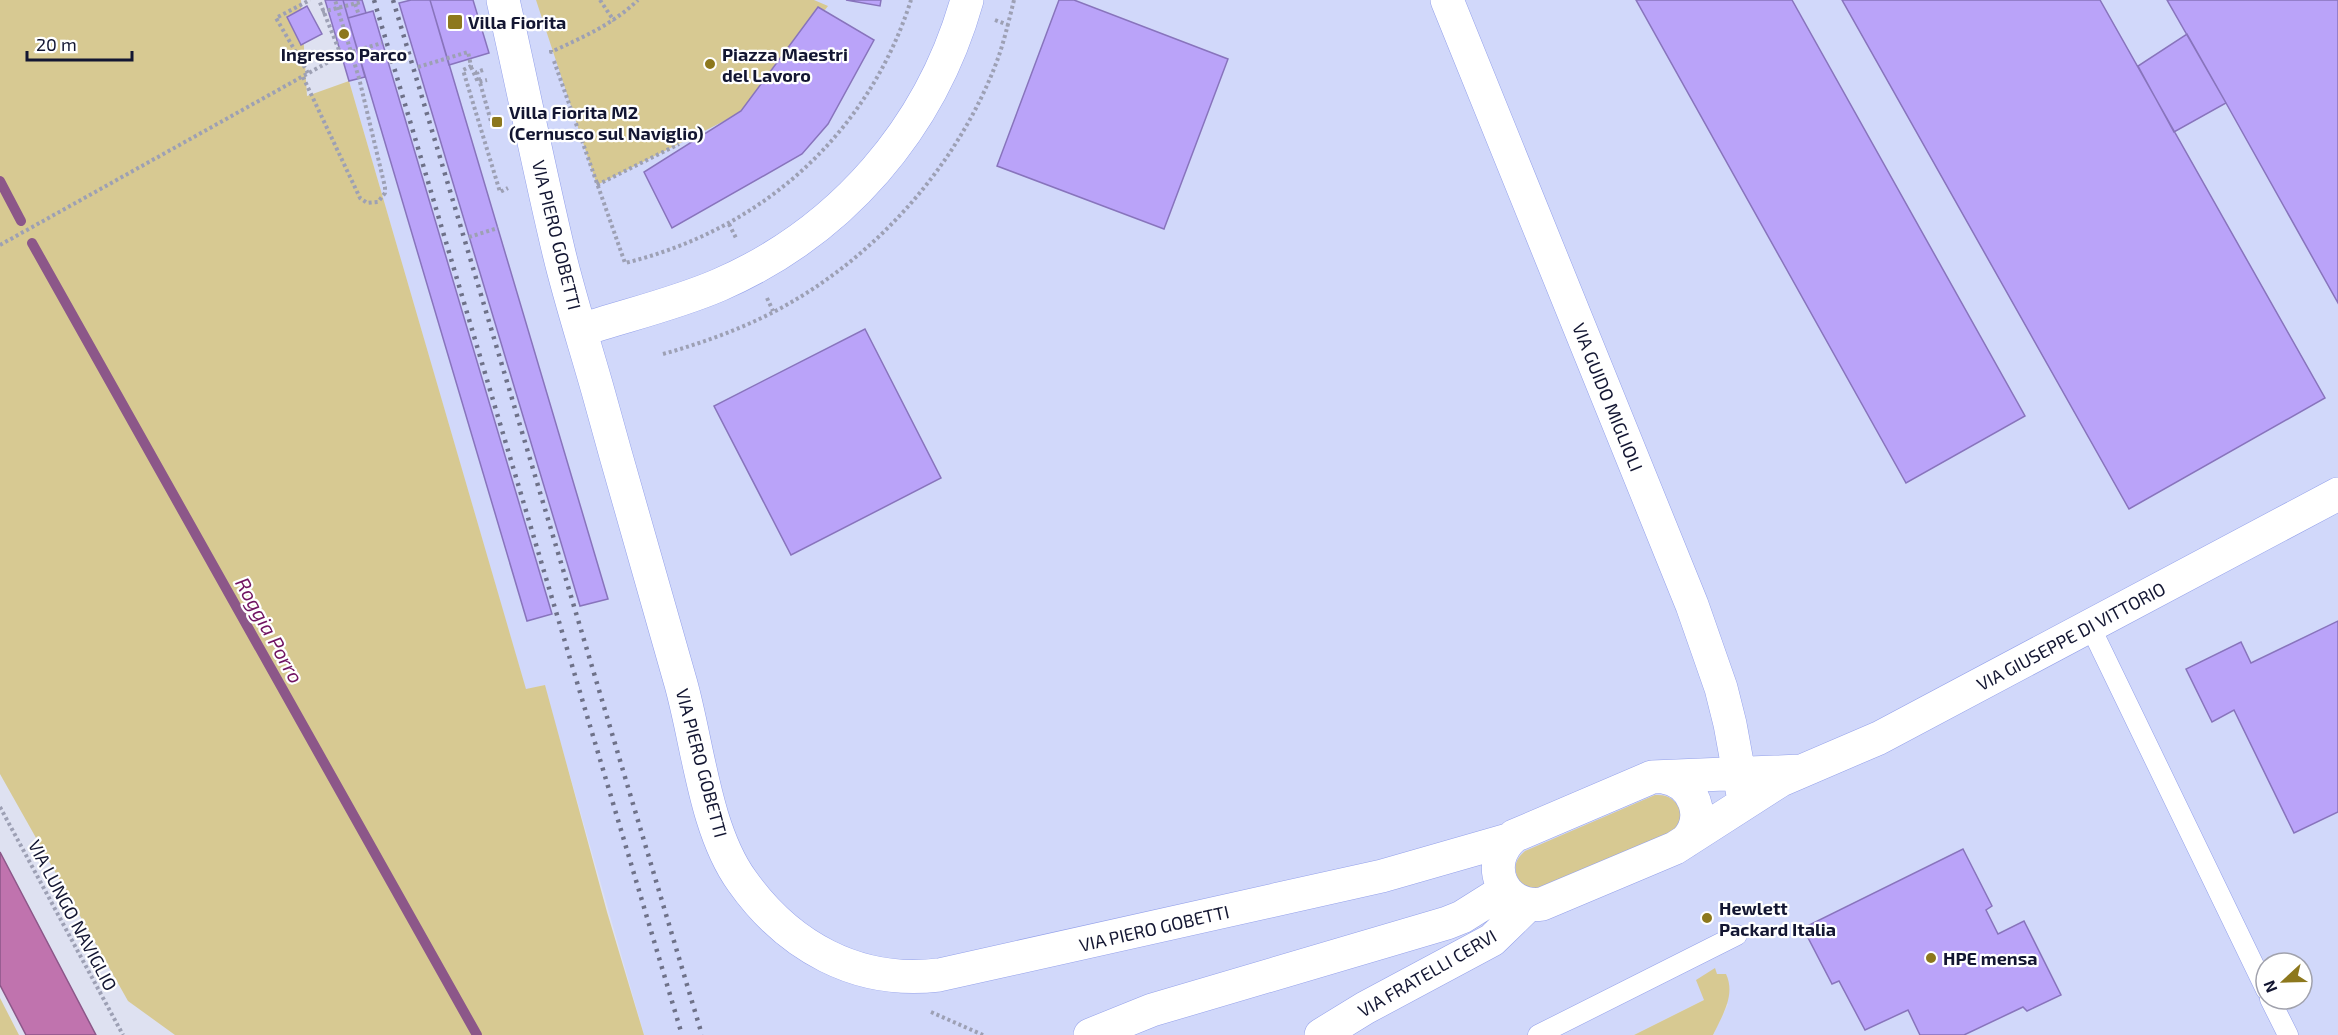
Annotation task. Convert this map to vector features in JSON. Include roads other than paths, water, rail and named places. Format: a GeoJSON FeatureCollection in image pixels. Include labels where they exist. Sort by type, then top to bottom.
{"type":"FeatureCollection","features":[{"type":"Feature","properties":{"kind":"street","name":"VIA PIERO GOBETTI"},"geometry":{"type":"LineString","coordinates":[[502,0],[560,255],[682,690],[715,823],[740,879],[765,911],[802,942],[840,962],[870,972],[900,977],[929,977],[987,966],[1382,876],[1511,839]]}},
{"type":"Feature","properties":{"kind":"street","name":"VIA PIERO GOBETTI"},"geometry":{"type":"LineString","coordinates":[[581,330],[684,298],[735,278],[774,257],[829,217],[854,194],[889,155],[918,113],[943,68],[967,0]]}},
{"type":"Feature","properties":{"kind":"street","name":"VIA GUIDO MIGLIOLI"},"geometry":{"type":"LineString","coordinates":[[1448,0],[1692,605],[1726,706],[1741,788]]}},
{"type":"Feature","properties":{"kind":"street","name":"VIA GIUSEPPE DI VITTORIO"},"geometry":{"type":"LineString","coordinates":[[1511,889],[1547,903],[1676,848],[1741,788],[1800,771],[1878,738],[2338,494]]}},
{"type":"Feature","properties":{"kind":"street","name":"VIA GIUSEPPE DI VITTORIO"},"geometry":{"type":"LineString","coordinates":[[1511,839],[1520,833],[1648,779],[1723,773],[1741,788]]}},
{"type":"Feature","properties":{"kind":"street"},"geometry":{"type":"LineString","coordinates":[[1663,777],[1685,786],[1692,794],[1696,806],[1696,826],[1686,841]]}},
{"type":"Feature","properties":{"kind":"street"},"geometry":{"type":"LineString","coordinates":[[1090,1035],[1152,1010],[1447,923],[1511,889],[1499,859],[1504,847],[1511,839]]}},
{"type":"Feature","properties":{"kind":"street","name":"VIA PIERO GOBETTI"},"geometry":{"type":"LineString","coordinates":[[1382,876],[1511,889]]}},
{"type":"Feature","properties":{"kind":"street","name":"VIA FRATELLI CERVI"},"geometry":{"type":"LineString","coordinates":[[1321,1035],[1365,1008],[1492,940],[1511,889]]}},
{"type":"Feature","properties":{"kind":"lane"},"geometry":{"type":"LineString","coordinates":[[2090,626],[2254,965]]}},
{"type":"Feature","properties":{"kind":"lane"},"geometry":{"type":"LineString","coordinates":[[1538,1035],[1737,935]]}},
{"type":"Feature","properties":{"kind":"lane"},"geometry":{"type":"LineString","coordinates":[[2276,1011],[2288,1035]]}},
{"type":"Feature","properties":{"kind":"waterway","name":"Roggia Porro"},"geometry":{"type":"LineString","coordinates":[[0,181],[21,221]]}},
{"type":"Feature","properties":{"kind":"waterway","name":"Roggia Porro"},"geometry":{"type":"LineString","coordinates":[[32,243],[477,1035]]}},
{"type":"Feature","properties":{"kind":"railway"},"geometry":{"type":"LineString","coordinates":[[374,0],[682,1035]]}},
{"type":"Feature","properties":{"kind":"railway"},"geometry":{"type":"LineString","coordinates":[[393,0],[702,1035]]}},
{"type":"Feature","properties":{"kind":"place","name":"Villa Fiorita"},"geometry":{"type":"Point","coordinates":[455,22]}},
{"type":"Feature","properties":{"kind":"place","name":"Ingresso Parco"},"geometry":{"type":"Point","coordinates":[344,34]}},
{"type":"Feature","properties":{"kind":"place","name":"Piazza Maestri del Lavoro"},"geometry":{"type":"Point","coordinates":[710,64]}},
{"type":"Feature","properties":{"kind":"place","name":"Villa Fiorita M2 (Cernusco sul Naviglio)"},"geometry":{"type":"Point","coordinates":[497,122]}},
{"type":"Feature","properties":{"kind":"place","name":"Hewlett Packard Italia"},"geometry":{"type":"Point","coordinates":[1707,918]}},
{"type":"Feature","properties":{"kind":"place","name":"HPE mensa"},"geometry":{"type":"Point","coordinates":[1931,958]}}]}
